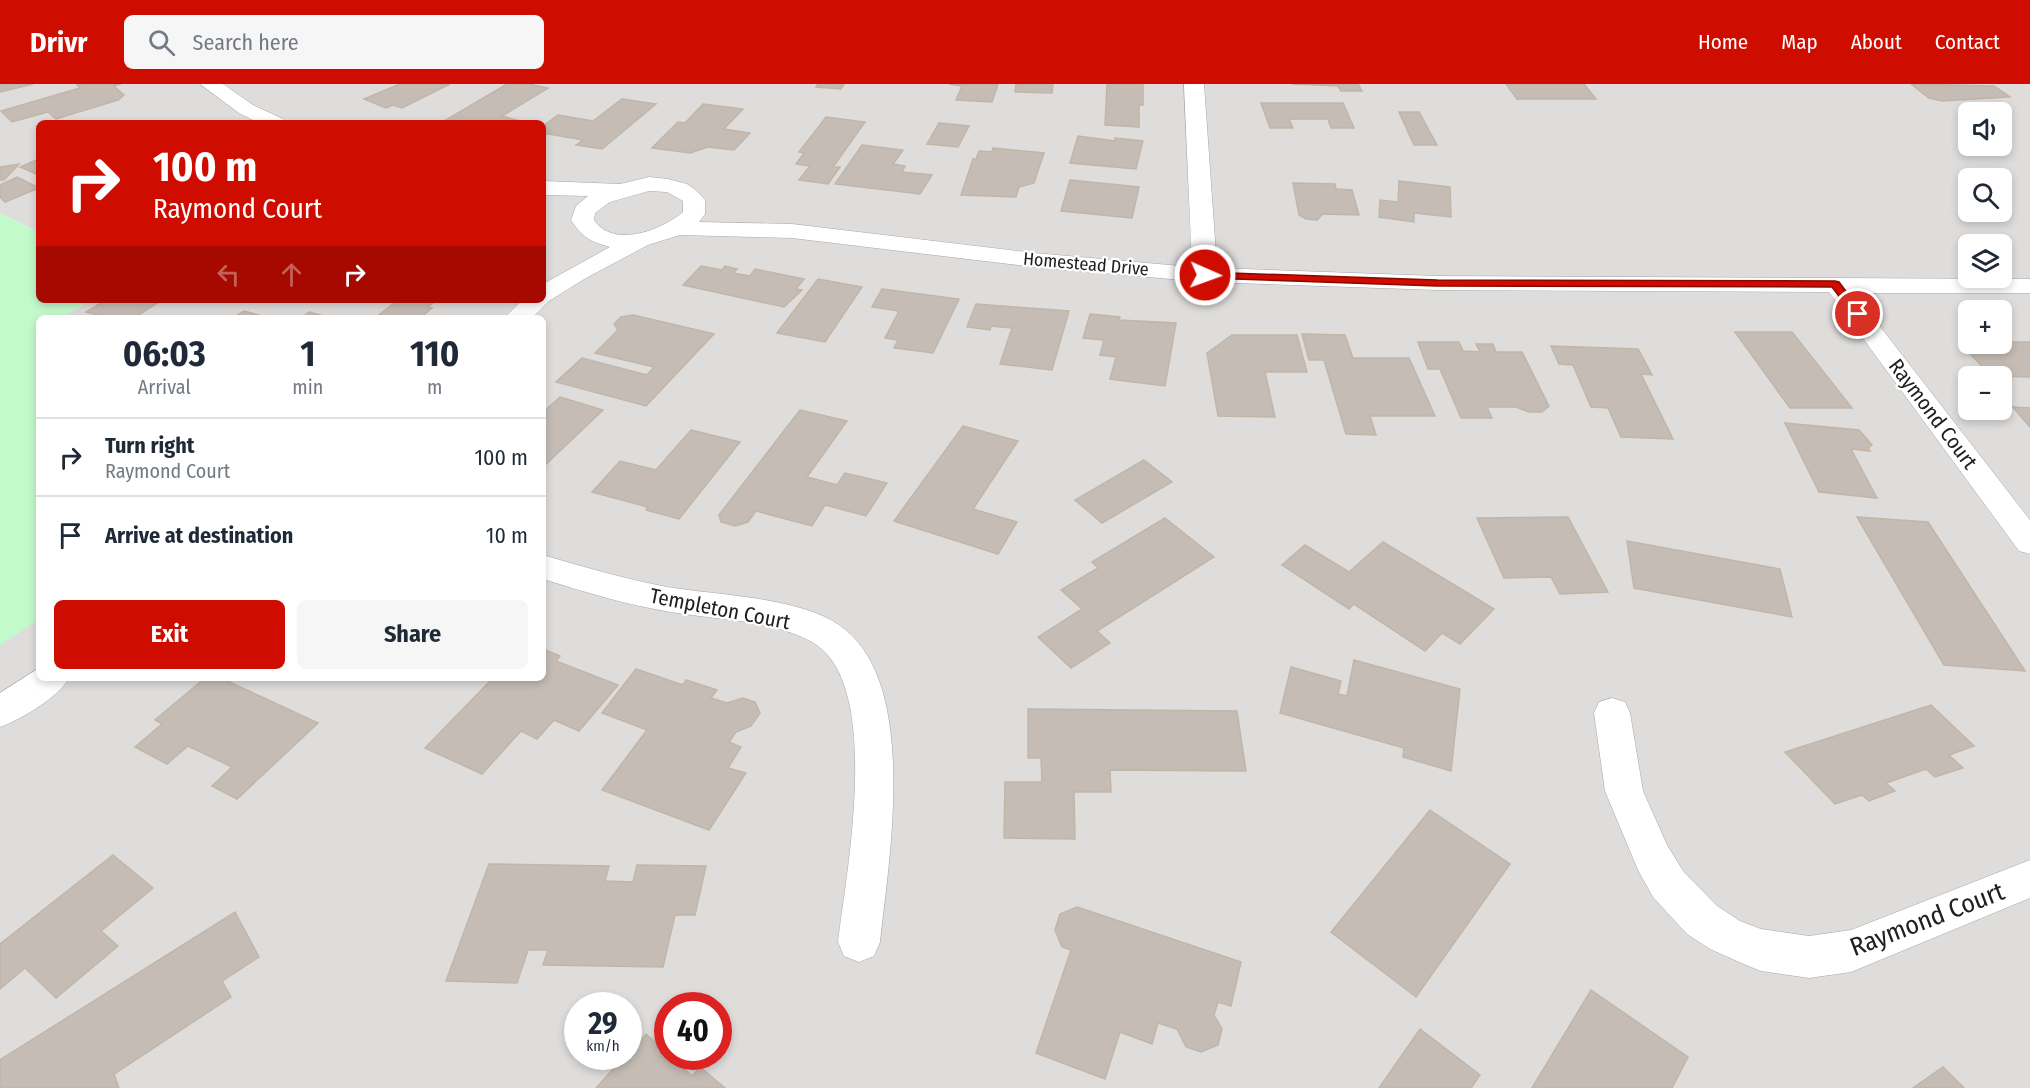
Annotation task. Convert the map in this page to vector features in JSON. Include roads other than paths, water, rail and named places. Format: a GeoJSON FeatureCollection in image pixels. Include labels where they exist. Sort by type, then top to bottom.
{"type":"FeatureCollection","features":[{"type":"Feature","properties":{"kind":"street"},"geometry":{"type":"LineString","coordinates":[[210,84],[246,109],[270,120]]}},
{"type":"Feature","properties":{"kind":"street"},"geometry":{"type":"LineString","coordinates":[[1194,84],[1205,275]]}},
{"type":"Feature","properties":{"kind":"street","name":"Homestead Drive"},"geometry":{"type":"LineString","coordinates":[[618,190],[649,184],[665,185],[688,193],[694,200],[792,231]]}},
{"type":"Feature","properties":{"kind":"street"},"geometry":{"type":"LineString","coordinates":[[546,188],[618,190]]}},
{"type":"Feature","properties":{"kind":"street"},"geometry":{"type":"LineString","coordinates":[[546,292],[570,270],[584,248],[585,211],[593,203],[618,190]]}},
{"type":"Feature","properties":{"kind":"street"},"geometry":{"type":"LineString","coordinates":[[546,197],[572,207],[596,235],[609,239],[644,239]]}},
{"type":"Feature","properties":{"kind":"street"},"geometry":{"type":"LineString","coordinates":[[678,228],[694,214],[694,200]]}},
{"type":"Feature","properties":{"kind":"street","name":"Homestead Drive"},"geometry":{"type":"LineString","coordinates":[[644,239],[678,228],[792,231],[1034,260],[1205,275],[1437,283],[2030,286]]}},
{"type":"Feature","properties":{"kind":"street"},"geometry":{"type":"LineString","coordinates":[[546,293],[577,273],[644,239]]}},
{"type":"Feature","properties":{"kind":"street","name":"Raymond Court"},"geometry":{"type":"LineString","coordinates":[[1835,284],[2030,543]]}},
{"type":"Feature","properties":{"kind":"street"},"geometry":{"type":"LineString","coordinates":[[520,315],[534,303]]}},
{"type":"Feature","properties":{"kind":"street","name":"Templeton Court"},"geometry":{"type":"LineString","coordinates":[[546,568],[607,586],[671,600],[736,608],[791,621],[827,634],[850,654],[865,682],[873,724],[874,781],[859,942]]}},
{"type":"Feature","properties":{"kind":"street"},"geometry":{"type":"LineString","coordinates":[[0,712],[46,681]]}},
{"type":"Feature","properties":{"kind":"street","name":"Raymond Court"},"geometry":{"type":"LineString","coordinates":[[1612,713],[1624,791],[1652,857],[1668,884],[1702,921],[1725,935],[1761,950],[1809,957],[1851,951],[2030,879]]}}]}
